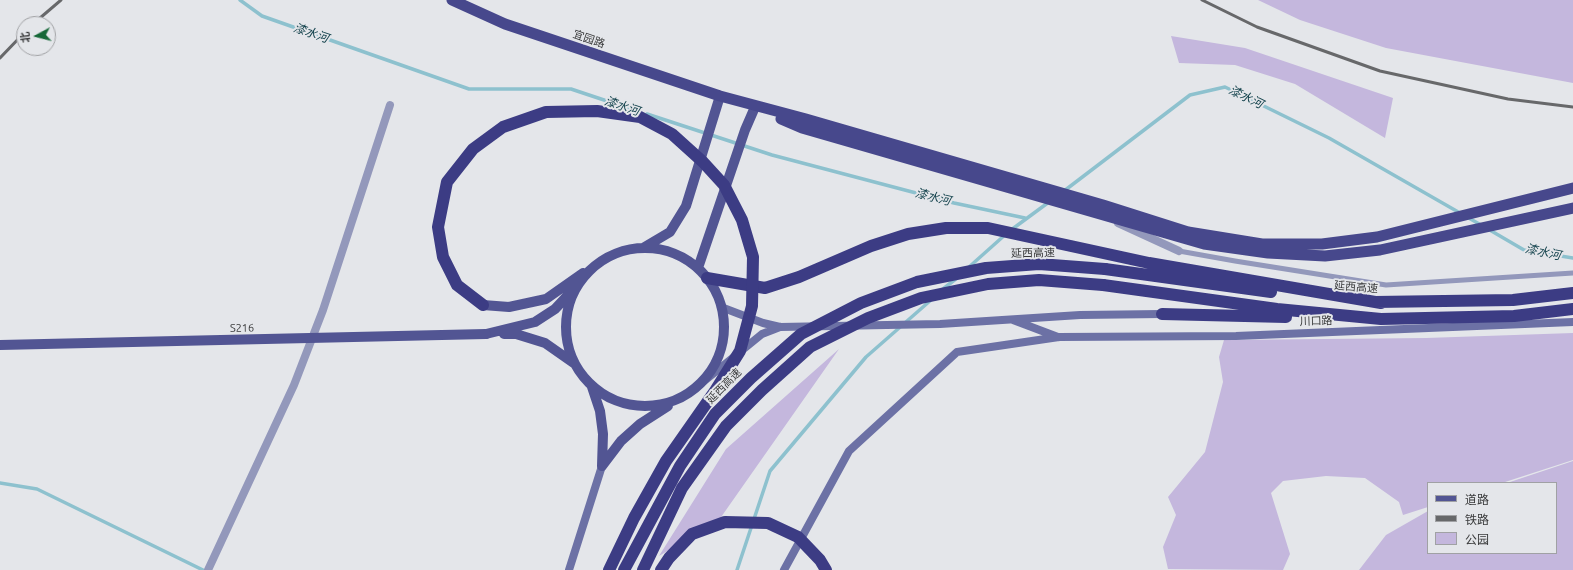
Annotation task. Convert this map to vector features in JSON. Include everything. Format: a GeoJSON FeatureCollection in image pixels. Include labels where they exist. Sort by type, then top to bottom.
{"type":"FeatureCollection","features":[{"type":"Feature","properties":{"kind":"highway","name":"宜园路"},"geometry":{"type":"LineString","coordinates":[[452,0],[505,24],[804,124]]}},
{"type":"Feature","properties":{"kind":"highway"},"geometry":{"type":"LineString","coordinates":[[483,305],[457,285],[443,258],[438,227],[448,182],[473,149],[503,127],[546,112],[597,111],[640,117],[672,134],[703,162],[724,185],[742,220],[753,257],[753,271],[752,306],[740,351],[715,391],[666,461],[634,518],[609,570]]}},
{"type":"Feature","properties":{"kind":"highway"},"geometry":{"type":"LineString","coordinates":[[804,124],[1103,205],[1188,232],[1262,244],[1322,244],[1377,236],[1573,188]]}},
{"type":"Feature","properties":{"kind":"highway"},"geometry":{"type":"LineString","coordinates":[[804,124],[1096,213],[1204,244],[1268,253],[1325,256],[1380,250],[1573,208]]}},
{"type":"Feature","properties":{"kind":"highway"},"geometry":{"type":"LineString","coordinates":[[707,278],[765,288],[798,277],[871,246],[908,234],[946,228],[988,228],[1149,263],[1381,303]]}},
{"type":"Feature","properties":{"kind":"highway","name":"延西高速"},"geometry":{"type":"LineString","coordinates":[[624,570],[680,466],[715,414],[751,378],[801,334],[861,303],[917,282],[986,268],[1039,264],[1105,269],[1279,293],[1381,303],[1513,300],[1573,292]]}},
{"type":"Feature","properties":{"kind":"highway"},"geometry":{"type":"LineString","coordinates":[[643,570],[682,488],[726,426],[762,390],[810,347],[868,318],[921,298],[988,284],[1039,280],[1103,285],[1277,309],[1381,319]]}},
{"type":"Feature","properties":{"kind":"highway"},"geometry":{"type":"LineString","coordinates":[[1162,314],[1381,319],[1514,316],[1573,310]]}},
{"type":"Feature","properties":{"kind":"highway"},"geometry":{"type":"LineString","coordinates":[[661,570],[668,558],[692,534],[725,522],[768,523],[798,537],[820,560],[826,570]]}},
{"type":"Feature","properties":{"kind":"main road"},"geometry":{"type":"LineString","coordinates":[[643,248],[670,232],[686,206],[720,96]]}},
{"type":"Feature","properties":{"kind":"main road"},"geometry":{"type":"LineString","coordinates":[[698,268],[745,130],[755,107]]}},
{"type":"Feature","properties":{"kind":"main road"},"geometry":{"type":"LineString","coordinates":[[483,305],[509,307],[546,299],[603,260],[622,251],[643,248],[663,250],[681,257],[698,268],[716,292],[721,307],[724,334],[717,360],[703,382]]}},
{"type":"Feature","properties":{"kind":"main road"},"geometry":{"type":"LineString","coordinates":[[486,334],[535,322],[555,309],[589,271],[603,260]]}},
{"type":"Feature","properties":{"kind":"main road"},"geometry":{"type":"LineString","coordinates":[[574,364],[568,344],[566,324],[570,303],[578,285]]}},
{"type":"Feature","properties":{"kind":"main road"},"geometry":{"type":"LineString","coordinates":[[721,307],[763,323],[780,327],[940,324],[1080,315],[1162,314]]}},
{"type":"Feature","properties":{"kind":"main road"},"geometry":{"type":"LineString","coordinates":[[1010,319],[1059,337]]}},
{"type":"Feature","properties":{"kind":"main road","name":"川口路"},"geometry":{"type":"LineString","coordinates":[[1059,337],[1236,336],[1573,322]]}},
{"type":"Feature","properties":{"kind":"main road"},"geometry":{"type":"LineString","coordinates":[[602,466],[621,441],[640,424],[690,392],[762,334],[780,327]]}},
{"type":"Feature","properties":{"kind":"main road"},"geometry":{"type":"LineString","coordinates":[[486,334],[516,334],[545,343],[574,364],[592,386],[611,399],[632,406],[654,406],[676,400]]}},
{"type":"Feature","properties":{"kind":"main road","name":"S216"},"geometry":{"type":"LineString","coordinates":[[0,346],[486,334]]}},
{"type":"Feature","properties":{"kind":"main road"},"geometry":{"type":"LineString","coordinates":[[784,570],[849,451],[957,352],[1059,337]]}},
{"type":"Feature","properties":{"kind":"main road"},"geometry":{"type":"LineString","coordinates":[[569,570],[602,466],[604,434],[600,411],[592,386]]}},
{"type":"Feature","properties":{"kind":"street"},"geometry":{"type":"LineString","coordinates":[[208,570],[215,552],[294,386],[322,310],[390,105]]}},
{"type":"Feature","properties":{"kind":"street"},"geometry":{"type":"LineString","coordinates":[[1096,213],[1179,251]]}},
{"type":"Feature","properties":{"kind":"lane"},"geometry":{"type":"LineString","coordinates":[[1179,251],[1386,285],[1573,273]]}},
{"type":"Feature","properties":{"kind":"green space"},"geometry":{"type":"Polygon","coordinates":[[[1258,0],[1573,0],[1573,83],[1386,48],[1300,20],[1258,0]]]}},
{"type":"Feature","properties":{"kind":"green space"},"geometry":{"type":"Polygon","coordinates":[[[1171,36],[1245,48],[1393,98],[1385,138],[1295,84],[1235,65],[1179,63],[1171,36]]]}},
{"type":"Feature","properties":{"kind":"green space"},"geometry":{"type":"Polygon","coordinates":[[[1573,333],[1573,460],[1505,482],[1427,482],[1427,507],[1403,515],[1399,502],[1365,478],[1326,476],[1283,481],[1271,493],[1290,554],[1283,570],[1168,569],[1163,547],[1176,515],[1168,497],[1205,452],[1223,382],[1219,357],[1224,340],[1426,338],[1573,333]]]}},
{"type":"Feature","properties":{"kind":"green space"},"geometry":{"type":"Polygon","coordinates":[[[839,349],[719,520],[659,556],[726,449],[839,349]]]}},
{"type":"Feature","properties":{"kind":"green space"},"geometry":{"type":"Polygon","coordinates":[[[1573,461],[1573,570],[1359,570],[1386,535],[1427,512],[1427,554],[1557,554],[1557,482],[1510,482],[1573,461]]]}},
{"type":"Feature","properties":{"kind":"waterway","name":"漆水河"},"geometry":{"type":"LineString","coordinates":[[240,0],[262,16],[469,89],[571,89],[637,111]]}},
{"type":"Feature","properties":{"kind":"waterway","name":"漆水河"},"geometry":{"type":"LineString","coordinates":[[1064,191],[1190,95],[1225,87],[1329,138],[1460,213]]}},
{"type":"Feature","properties":{"kind":"waterway","name":"漆水河"},"geometry":{"type":"LineString","coordinates":[[647,114],[772,155],[954,203],[1025,218]]}},
{"type":"Feature","properties":{"kind":"waterway","name":"漆水河"},"geometry":{"type":"LineString","coordinates":[[1011,230],[1049,202]]}},
{"type":"Feature","properties":{"kind":"waterway","name":"漆水河"},"geometry":{"type":"LineString","coordinates":[[1467,217],[1481,225]]}},
{"type":"Feature","properties":{"kind":"waterway","name":"漆水河"},"geometry":{"type":"LineString","coordinates":[[1488,229],[1524,250],[1573,258]]}},
{"type":"Feature","properties":{"kind":"waterway"},"geometry":{"type":"LineString","coordinates":[[969,267],[1006,234]]}},
{"type":"Feature","properties":{"kind":"waterway"},"geometry":{"type":"LineString","coordinates":[[943,289],[957,278]]}},
{"type":"Feature","properties":{"kind":"waterway"},"geometry":{"type":"LineString","coordinates":[[737,570],[770,471],[866,357],[931,300]]}},
{"type":"Feature","properties":{"kind":"waterway"},"geometry":{"type":"LineString","coordinates":[[0,483],[37,489],[203,570]]}},
{"type":"Feature","properties":{"kind":"railway"},"geometry":{"type":"LineString","coordinates":[[42,16],[61,0]]}},
{"type":"Feature","properties":{"kind":"railway"},"geometry":{"type":"LineString","coordinates":[[1202,0],[1257,27],[1380,71],[1508,99],[1573,107]]}},
{"type":"Feature","properties":{"kind":"railway"},"geometry":{"type":"LineString","coordinates":[[0,58],[16,41]]}}]}
